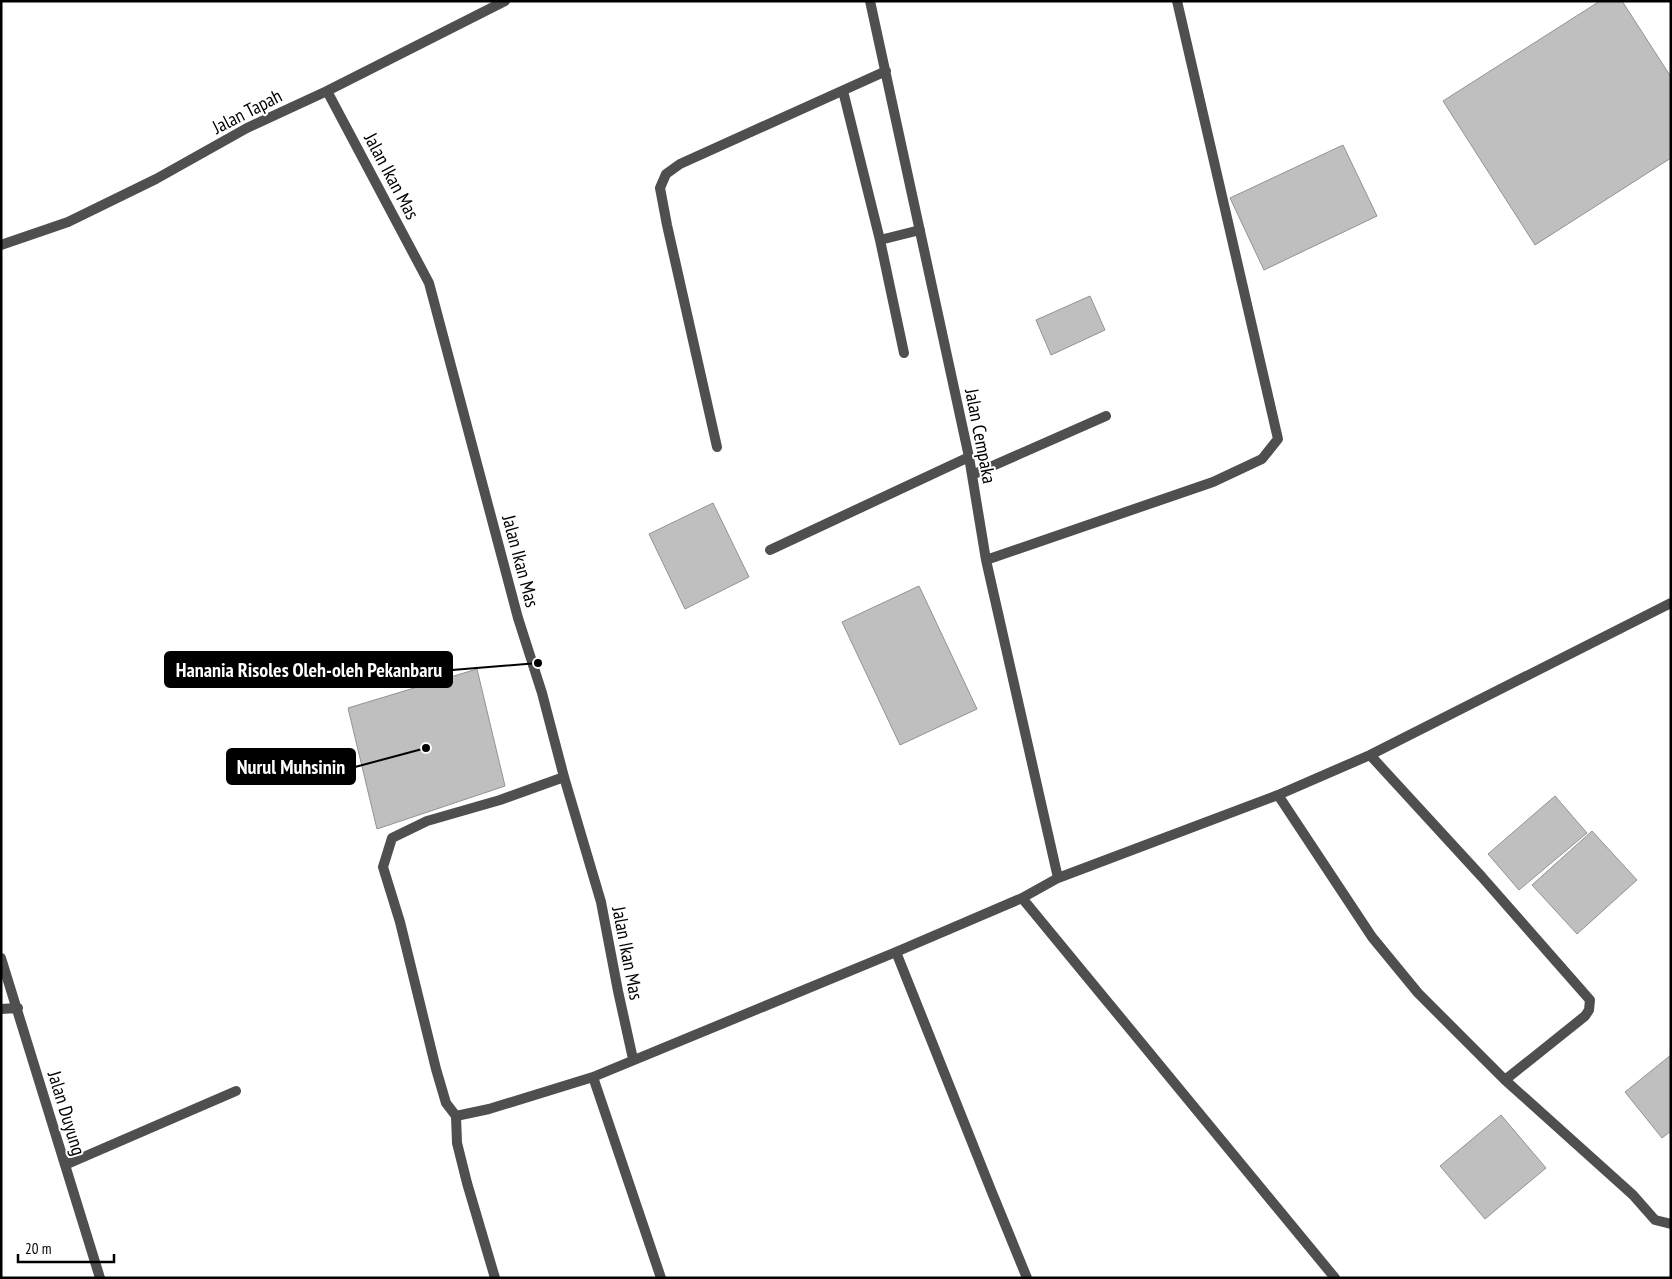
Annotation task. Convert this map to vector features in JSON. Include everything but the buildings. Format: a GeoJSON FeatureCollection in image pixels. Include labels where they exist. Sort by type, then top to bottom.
{"type":"FeatureCollection","features":[{"type":"Feature","properties":{"kind":"street","name":"Jalan Tapah"},"geometry":{"type":"LineString","coordinates":[[1,245],[68,222],[156,179],[247,128],[327,91],[505,1]]}},
{"type":"Feature","properties":{"kind":"street","name":"Jalan Cempaka"},"geometry":{"type":"LineString","coordinates":[[870,1],[969,457],[986,560],[1058,878]]}},
{"type":"Feature","properties":{"kind":"street"},"geometry":{"type":"LineString","coordinates":[[986,560],[1212,482],[1262,460],[1278,439],[1177,1]]}},
{"type":"Feature","properties":{"kind":"street"},"geometry":{"type":"LineString","coordinates":[[717,447],[660,188],[666,174],[680,164],[886,71]]}},
{"type":"Feature","properties":{"kind":"street"},"geometry":{"type":"LineString","coordinates":[[843,90],[880,240],[904,353]]}},
{"type":"Feature","properties":{"kind":"street","name":"Jalan Ikan Mas"},"geometry":{"type":"LineString","coordinates":[[327,91],[429,283],[516,609],[542,693],[600,902],[633,1059]]}},
{"type":"Feature","properties":{"kind":"street"},"geometry":{"type":"LineString","coordinates":[[880,240],[920,230]]}},
{"type":"Feature","properties":{"kind":"street"},"geometry":{"type":"LineString","coordinates":[[972,475],[1106,416]]}},
{"type":"Feature","properties":{"kind":"street"},"geometry":{"type":"LineString","coordinates":[[770,550],[969,457]]}},
{"type":"Feature","properties":{"kind":"street"},"geometry":{"type":"LineString","coordinates":[[456,1116],[489,1110],[593,1077],[896,952],[1022,898],[1058,878],[1278,795],[1370,755],[1671,603]]}},
{"type":"Feature","properties":{"kind":"street"},"geometry":{"type":"LineString","coordinates":[[1370,755],[1482,877],[1590,1000],[1589,1010],[1585,1016],[1505,1080]]}},
{"type":"Feature","properties":{"kind":"street"},"geometry":{"type":"LineString","coordinates":[[495,1278],[466,1183],[457,1143],[456,1116],[446,1103],[384,867],[392,838],[427,821],[500,800],[564,777]]}},
{"type":"Feature","properties":{"kind":"street"},"geometry":{"type":"LineString","coordinates":[[1278,795],[1372,937],[1418,993],[1505,1080],[1633,1195],[1655,1220],[1671,1224]]}},
{"type":"Feature","properties":{"kind":"street"},"geometry":{"type":"LineString","coordinates":[[1022,898],[1335,1278]]}},
{"type":"Feature","properties":{"kind":"street"},"geometry":{"type":"LineString","coordinates":[[896,952],[1027,1278]]}},
{"type":"Feature","properties":{"kind":"street","name":"Jalan Duyung"},"geometry":{"type":"LineString","coordinates":[[1,958],[100,1278]]}},
{"type":"Feature","properties":{"kind":"street"},"geometry":{"type":"LineString","coordinates":[[1,1009],[18,1008]]}},
{"type":"Feature","properties":{"kind":"street"},"geometry":{"type":"LineString","coordinates":[[593,1077],[661,1278]]}},
{"type":"Feature","properties":{"kind":"street"},"geometry":{"type":"LineString","coordinates":[[64,1165],[236,1091]]}},
{"type":"Feature","properties":{"kind":"place","name":"Hanania Risoles Oleh-oleh Pekanbaru"},"geometry":{"type":"Point","coordinates":[538,663]}},
{"type":"Feature","properties":{"kind":"place","name":"Nurul Muhsinin"},"geometry":{"type":"Point","coordinates":[426,748]}}]}
